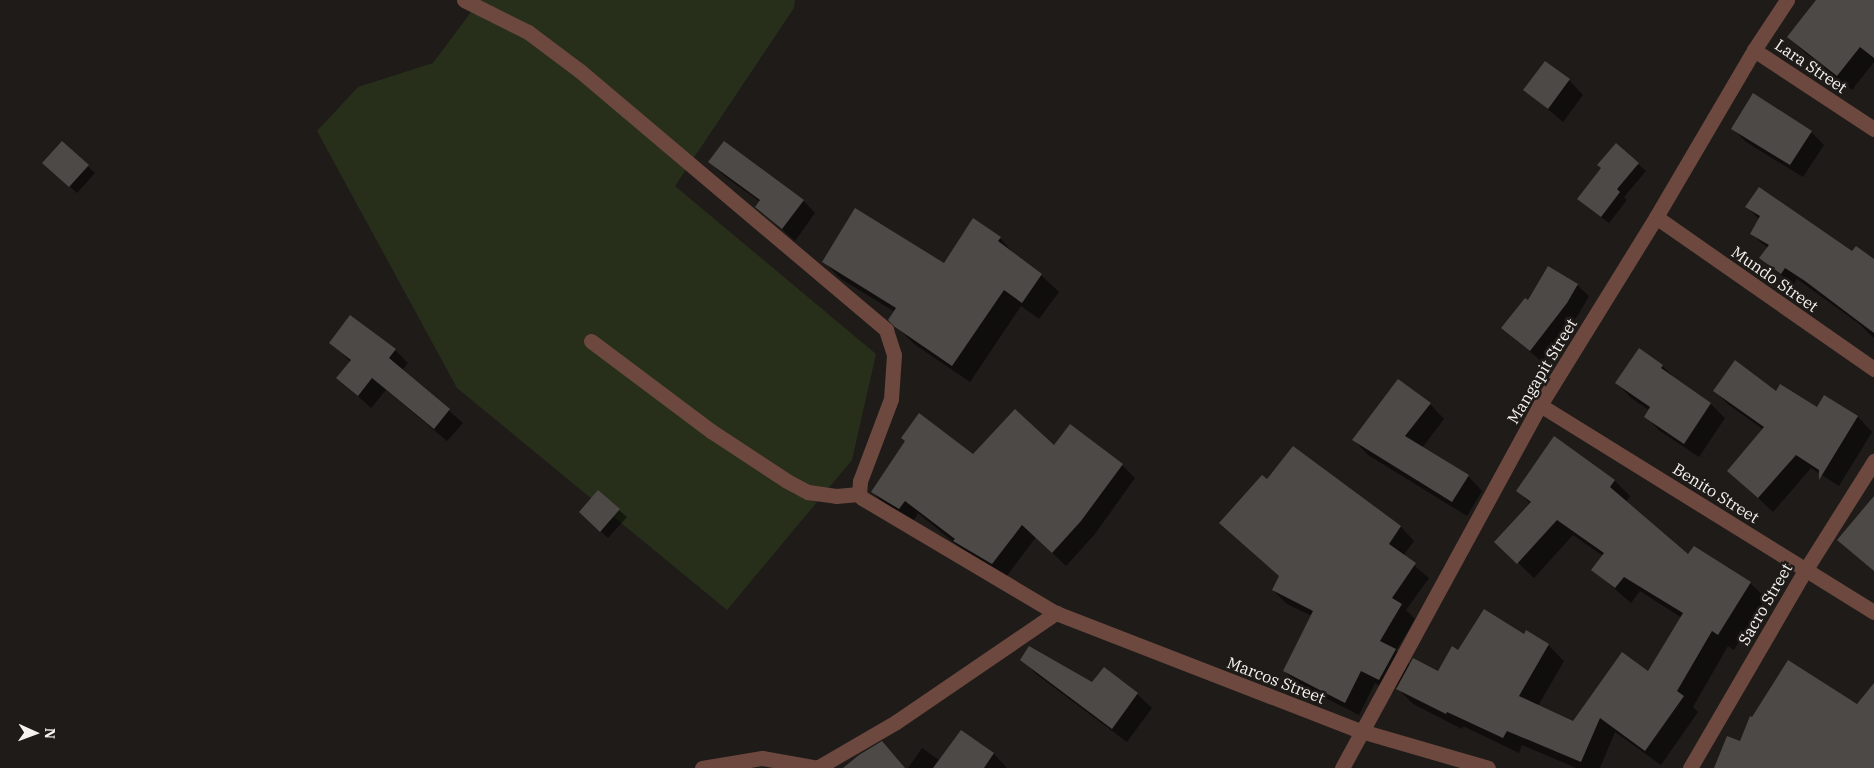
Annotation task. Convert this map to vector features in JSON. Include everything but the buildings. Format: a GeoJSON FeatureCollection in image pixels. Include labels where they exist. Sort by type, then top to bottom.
{"type":"FeatureCollection","features":[{"type":"Feature","properties":{"kind":"street"},"geometry":{"type":"LineString","coordinates":[[464,0],[528,32],[580,71],[886,330],[894,355],[891,399],[860,481],[859,494],[836,496],[808,492],[787,481],[711,431],[591,341]]}},
{"type":"Feature","properties":{"kind":"street","name":"Mangapit Street"},"geometry":{"type":"LineString","coordinates":[[1342,768],[1540,406],[1656,217],[1754,50],[1787,0]]}},
{"type":"Feature","properties":{"kind":"street","name":"Lara Street"},"geometry":{"type":"LineString","coordinates":[[1754,50],[1874,129]]}},
{"type":"Feature","properties":{"kind":"street","name":"Mundo Street"},"geometry":{"type":"LineString","coordinates":[[1656,217],[1874,369]]}},
{"type":"Feature","properties":{"kind":"street","name":"Benito Street"},"geometry":{"type":"LineString","coordinates":[[1540,406],[1874,612]]}},
{"type":"Feature","properties":{"kind":"street","name":"Sacro Street"},"geometry":{"type":"LineString","coordinates":[[1690,768],[1806,569],[1874,461]]}},
{"type":"Feature","properties":{"kind":"street","name":"Marcos Street"},"geometry":{"type":"LineString","coordinates":[[859,494],[862,498],[898,521],[1056,612],[1361,731],[1488,768]]}},
{"type":"Feature","properties":{"kind":"street"},"geometry":{"type":"LineString","coordinates":[[702,768],[762,758],[818,768],[896,722],[1056,612]]}},
{"type":"Feature","properties":{"kind":"green space"},"geometry":{"type":"Polygon","coordinates":[[[480,0],[795,0],[794,8],[675,186],[876,354],[852,460],[727,610],[457,388],[317,131],[358,87],[433,63],[480,0]]]}}]}
